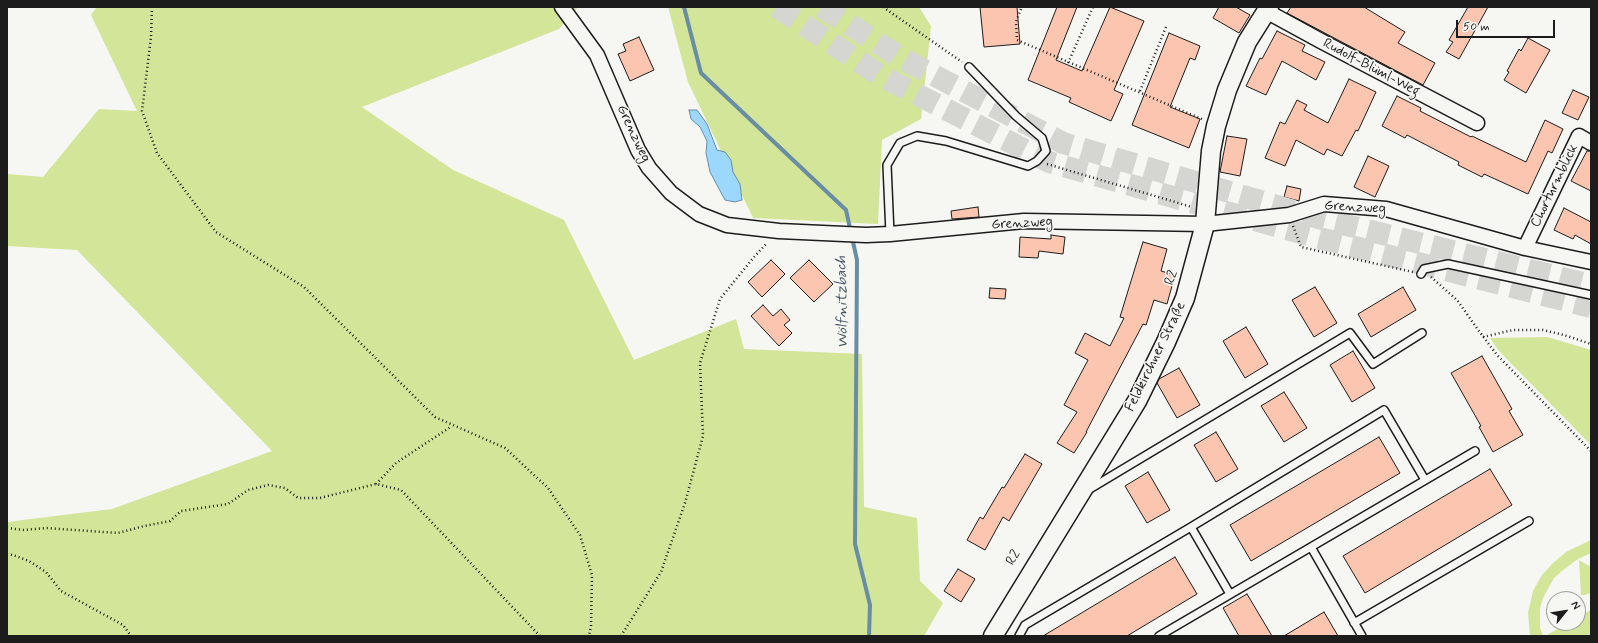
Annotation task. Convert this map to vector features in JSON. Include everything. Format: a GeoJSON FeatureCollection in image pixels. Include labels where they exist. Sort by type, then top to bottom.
{"type":"FeatureCollection","features":[{"type":"Feature","properties":{"kind":"street","name":"Grenzweg"},"geometry":{"type":"LineString","coordinates":[[562,7],[598,55],[638,150],[648,168],[671,193],[699,214],[727,224],[779,231],[866,235],[1024,221],[1200,224],[1289,215],[1324,204],[1386,209],[1525,248],[1591,262]]}},
{"type":"Feature","properties":{"kind":"street","name":"Rudolf-Blüml-Weg"},"geometry":{"type":"LineString","coordinates":[[1267,9],[1321,41],[1477,123]]}},
{"type":"Feature","properties":{"kind":"street","name":"Feldkirchner Straße"},"geometry":{"type":"LineString","coordinates":[[993,636],[1137,401],[1166,342],[1185,298],[1200,224],[1216,126],[1227,90],[1241,56],[1267,9]]}},
{"type":"Feature","properties":{"kind":"street","name":"Chorturmblick"},"geometry":{"type":"LineString","coordinates":[[1525,248],[1578,136],[1591,143]]}},
{"type":"Feature","properties":{"kind":"lane"},"geometry":{"type":"LineString","coordinates":[[890,234],[887,165],[900,143],[917,136],[946,141],[1028,166],[1037,161],[1046,150],[1042,138],[1016,116],[968,67]]}},
{"type":"Feature","properties":{"kind":"lane"},"geometry":{"type":"LineString","coordinates":[[1420,274],[1424,269],[1448,264],[1591,295]]}},
{"type":"Feature","properties":{"kind":"lane"},"geometry":{"type":"LineString","coordinates":[[1080,495],[1350,333],[1374,364],[1422,333]]}},
{"type":"Feature","properties":{"kind":"lane"},"geometry":{"type":"LineString","coordinates":[[1019,636],[1025,625],[1191,527],[1384,410],[1425,480]]}},
{"type":"Feature","properties":{"kind":"lane"},"geometry":{"type":"LineString","coordinates":[[1159,636],[1475,451]]}},
{"type":"Feature","properties":{"kind":"lane"},"geometry":{"type":"LineString","coordinates":[[1354,623],[1529,521]]}},
{"type":"Feature","properties":{"kind":"lane"},"geometry":{"type":"LineString","coordinates":[[1191,527],[1230,594]]}},
{"type":"Feature","properties":{"kind":"lane"},"geometry":{"type":"LineString","coordinates":[[1311,548],[1362,636]]}},
{"type":"Feature","properties":{"kind":"path"},"geometry":{"type":"LineString","coordinates":[[152,7],[151,37],[142,111],[158,153],[216,232],[304,287],[435,417],[505,448],[548,488],[580,534],[592,575],[591,626],[589,636]]}},
{"type":"Feature","properties":{"kind":"path"},"geometry":{"type":"LineString","coordinates":[[883,7],[968,67]]}},
{"type":"Feature","properties":{"kind":"path"},"geometry":{"type":"LineString","coordinates":[[1068,63],[1093,7]]}},
{"type":"Feature","properties":{"kind":"path"},"geometry":{"type":"LineString","coordinates":[[1021,9],[1016,22],[1017,40],[1068,63],[1140,91],[1208,122]]}},
{"type":"Feature","properties":{"kind":"path"},"geometry":{"type":"LineString","coordinates":[[1140,91],[1166,27]]}},
{"type":"Feature","properties":{"kind":"path"},"geometry":{"type":"LineString","coordinates":[[1037,161],[1197,209],[1200,224]]}},
{"type":"Feature","properties":{"kind":"path"},"geometry":{"type":"LineString","coordinates":[[1289,215],[1301,247],[1428,275],[1457,300],[1497,354],[1591,451]]}},
{"type":"Feature","properties":{"kind":"path"},"geometry":{"type":"LineString","coordinates":[[621,636],[661,572],[684,503],[703,436],[700,363],[720,299],[754,257],[779,231]]}},
{"type":"Feature","properties":{"kind":"path"},"geometry":{"type":"LineString","coordinates":[[1483,337],[1513,330],[1543,330],[1591,344]]}},
{"type":"Feature","properties":{"kind":"path"},"geometry":{"type":"LineString","coordinates":[[376,484],[396,463],[453,425]]}},
{"type":"Feature","properties":{"kind":"path"},"geometry":{"type":"LineString","coordinates":[[7,528],[24,530],[46,528],[118,533],[170,521],[181,511],[228,504],[248,490],[268,485],[285,488],[298,498],[320,498],[376,484],[401,490],[540,636]]}},
{"type":"Feature","properties":{"kind":"path"},"geometry":{"type":"LineString","coordinates":[[7,554],[13,554],[41,568],[61,591],[123,625],[131,636]]}},
{"type":"Feature","properties":{"kind":"green space"},"geometry":{"type":"Polygon","coordinates":[[[97,7],[578,7],[559,29],[362,107],[453,170],[564,220],[634,360],[736,319],[744,349],[862,354],[864,507],[917,518],[920,581],[943,603],[924,636],[7,636],[7,522],[112,509],[272,451],[77,250],[7,246],[7,174],[43,177],[99,109],[137,111],[91,15],[97,7]]]}},
{"type":"Feature","properties":{"kind":"green space"},"geometry":{"type":"Polygon","coordinates":[[[668,7],[919,7],[931,26],[921,119],[882,140],[878,224],[753,218],[688,82],[668,7]]]}},
{"type":"Feature","properties":{"kind":"green space"},"geometry":{"type":"Polygon","coordinates":[[[1547,337],[1591,350],[1591,445],[1498,350],[1490,338],[1547,337]]]}},
{"type":"Feature","properties":{"kind":"green space"},"geometry":{"type":"Polygon","coordinates":[[[1591,540],[1591,553],[1578,559],[1563,570],[1554,578],[1546,591],[1540,608],[1540,628],[1543,636],[1530,636],[1528,613],[1533,591],[1542,575],[1566,552],[1591,540]]]}},
{"type":"Feature","properties":{"kind":"green space"},"geometry":{"type":"Polygon","coordinates":[[[1579,560],[1591,567],[1591,593],[1586,594],[1586,591],[1581,591],[1579,560]]]}},
{"type":"Feature","properties":{"kind":"green space"},"geometry":{"type":"Polygon","coordinates":[[[1591,610],[1591,636],[1547,635],[1554,631],[1586,631],[1586,613],[1591,610]]]}},
{"type":"Feature","properties":{"kind":"water"},"geometry":{"type":"Polygon","coordinates":[[[689,110],[697,110],[707,124],[717,150],[725,152],[731,160],[733,172],[740,184],[742,200],[735,202],[725,200],[710,172],[706,153],[707,141],[700,127],[691,119],[689,110]]]}},
{"type":"Feature","properties":{"kind":"building"},"geometry":{"type":"Polygon","coordinates":[[[980,7],[1017,7],[1020,44],[984,47],[980,7]]]}},
{"type":"Feature","properties":{"kind":"building"},"geometry":{"type":"Polygon","coordinates":[[[1057,7],[1077,7],[1056,60],[1082,71],[1110,7],[1144,21],[1114,90],[1123,94],[1111,121],[1069,102],[1071,98],[1028,80],[1057,7]]]}},
{"type":"Feature","properties":{"kind":"building"},"geometry":{"type":"Polygon","coordinates":[[[1219,7],[1236,7],[1250,15],[1239,33],[1213,18],[1219,7]]]}},
{"type":"Feature","properties":{"kind":"building"},"geometry":{"type":"Polygon","coordinates":[[[1291,7],[1364,7],[1405,32],[1398,43],[1435,63],[1423,85],[1287,13],[1291,7]]]}},
{"type":"Feature","properties":{"kind":"building"},"geometry":{"type":"Polygon","coordinates":[[[1468,7],[1488,7],[1459,59],[1446,52],[1453,42],[1449,40],[1468,7]]]}},
{"type":"Feature","properties":{"kind":"building"},"geometry":{"type":"Polygon","coordinates":[[[1277,31],[1305,45],[1302,51],[1325,62],[1316,80],[1282,61],[1266,95],[1246,86],[1260,58],[1262,59],[1277,31]]]}},
{"type":"Feature","properties":{"kind":"building"},"geometry":{"type":"Polygon","coordinates":[[[1169,33],[1200,46],[1195,60],[1190,58],[1170,107],[1200,119],[1189,148],[1132,125],[1169,33]]]}},
{"type":"Feature","properties":{"kind":"building"},"geometry":{"type":"Polygon","coordinates":[[[639,37],[654,70],[630,81],[618,54],[626,51],[623,44],[639,37]]]}},
{"type":"Feature","properties":{"kind":"building"},"geometry":{"type":"Polygon","coordinates":[[[1528,38],[1550,50],[1526,93],[1504,80],[1509,72],[1507,71],[1519,49],[1521,51],[1528,38]]]}},
{"type":"Feature","properties":{"kind":"building"},"geometry":{"type":"Polygon","coordinates":[[[1349,79],[1376,92],[1358,131],[1356,130],[1342,156],[1327,149],[1324,155],[1296,140],[1285,166],[1265,158],[1280,122],[1285,124],[1297,100],[1307,105],[1304,110],[1328,123],[1349,79]]]}},
{"type":"Feature","properties":{"kind":"building"},"geometry":{"type":"Polygon","coordinates":[[[1573,90],[1589,97],[1578,120],[1562,113],[1573,90]]]}},
{"type":"Feature","properties":{"kind":"building"},"geometry":{"type":"Polygon","coordinates":[[[1397,96],[1421,108],[1420,111],[1471,137],[1472,136],[1526,162],[1545,120],[1563,129],[1552,153],[1548,151],[1528,194],[1484,174],[1482,177],[1458,165],[1459,162],[1407,135],[1405,138],[1382,126],[1397,96]]]}},
{"type":"Feature","properties":{"kind":"building"},"geometry":{"type":"Polygon","coordinates":[[[1227,136],[1247,139],[1240,176],[1220,172],[1227,136]]]}},
{"type":"Feature","properties":{"kind":"building"},"geometry":{"type":"Polygon","coordinates":[[[1587,151],[1591,151],[1591,191],[1571,181],[1587,151]]]}},
{"type":"Feature","properties":{"kind":"building"},"geometry":{"type":"Polygon","coordinates":[[[1368,156],[1389,166],[1375,197],[1354,187],[1368,156]]]}},
{"type":"Feature","properties":{"kind":"building"},"geometry":{"type":"Polygon","coordinates":[[[1287,186],[1301,189],[1299,201],[1284,197],[1287,186]]]}},
{"type":"Feature","properties":{"kind":"building"},"geometry":{"type":"Polygon","coordinates":[[[978,207],[979,217],[952,219],[951,211],[978,207]]]}},
{"type":"Feature","properties":{"kind":"building"},"geometry":{"type":"Polygon","coordinates":[[[1564,208],[1591,222],[1591,244],[1575,235],[1573,239],[1554,230],[1564,208]]]}},
{"type":"Feature","properties":{"kind":"building"},"geometry":{"type":"Polygon","coordinates":[[[1051,235],[1065,237],[1063,254],[1039,251],[1038,258],[1019,257],[1020,237],[1051,239],[1051,235]]]}},
{"type":"Feature","properties":{"kind":"building"},"geometry":{"type":"Polygon","coordinates":[[[1143,242],[1167,249],[1161,271],[1175,275],[1167,304],[1154,300],[1146,325],[1143,324],[1087,432],[1074,453],[1057,443],[1077,412],[1064,405],[1088,360],[1075,353],[1085,333],[1110,346],[1124,318],[1120,317],[1143,242]]]}},
{"type":"Feature","properties":{"kind":"building"},"geometry":{"type":"Polygon","coordinates":[[[771,260],[785,274],[762,297],[748,282],[771,260]]]}},
{"type":"Feature","properties":{"kind":"building"},"geometry":{"type":"Polygon","coordinates":[[[809,260],[833,284],[814,302],[790,278],[809,260]]]}},
{"type":"Feature","properties":{"kind":"building"},"geometry":{"type":"Polygon","coordinates":[[[1315,287],[1337,323],[1314,337],[1292,300],[1315,287]]]}},
{"type":"Feature","properties":{"kind":"building"},"geometry":{"type":"Polygon","coordinates":[[[1403,287],[1416,310],[1371,337],[1358,314],[1403,287]]]}},
{"type":"Feature","properties":{"kind":"building"},"geometry":{"type":"Polygon","coordinates":[[[990,288],[1006,289],[1005,299],[989,298],[990,288]]]}},
{"type":"Feature","properties":{"kind":"building"},"geometry":{"type":"Polygon","coordinates":[[[763,305],[773,316],[781,309],[790,320],[784,325],[792,333],[779,346],[751,316],[763,305]]]}},
{"type":"Feature","properties":{"kind":"building"},"geometry":{"type":"Polygon","coordinates":[[[1246,327],[1268,364],[1245,378],[1223,341],[1246,327]]]}},
{"type":"Feature","properties":{"kind":"building"},"geometry":{"type":"Polygon","coordinates":[[[1353,351],[1375,388],[1352,402],[1330,365],[1353,351]]]}},
{"type":"Feature","properties":{"kind":"building"},"geometry":{"type":"Polygon","coordinates":[[[1482,356],[1512,409],[1509,411],[1523,435],[1493,452],[1479,427],[1481,426],[1451,373],[1482,356]]]}},
{"type":"Feature","properties":{"kind":"building"},"geometry":{"type":"Polygon","coordinates":[[[1179,368],[1200,405],[1177,418],[1157,383],[1159,379],[1179,368]]]}},
{"type":"Feature","properties":{"kind":"building"},"geometry":{"type":"Polygon","coordinates":[[[1284,392],[1307,428],[1284,442],[1261,406],[1284,392]]]}},
{"type":"Feature","properties":{"kind":"building"},"geometry":{"type":"Polygon","coordinates":[[[1216,432],[1238,469],[1216,482],[1194,445],[1216,432]]]}},
{"type":"Feature","properties":{"kind":"building"},"geometry":{"type":"Polygon","coordinates":[[[1379,437],[1400,473],[1251,561],[1230,525],[1379,437]]]}},
{"type":"Feature","properties":{"kind":"building"},"geometry":{"type":"Polygon","coordinates":[[[1025,454],[1042,464],[1009,521],[1003,517],[985,550],[967,540],[980,517],[983,519],[1002,487],[1004,488],[1025,454]]]}},
{"type":"Feature","properties":{"kind":"building"},"geometry":{"type":"Polygon","coordinates":[[[1490,469],[1512,505],[1365,593],[1343,556],[1490,469]]]}},
{"type":"Feature","properties":{"kind":"building"},"geometry":{"type":"Polygon","coordinates":[[[1148,472],[1170,510],[1147,523],[1125,486],[1148,472]]]}},
{"type":"Feature","properties":{"kind":"building"},"geometry":{"type":"Polygon","coordinates":[[[1175,557],[1197,594],[1127,636],[1043,636],[1175,557]]]}},
{"type":"Feature","properties":{"kind":"building"},"geometry":{"type":"Polygon","coordinates":[[[958,569],[975,579],[961,602],[944,591],[958,569]]]}},
{"type":"Feature","properties":{"kind":"building"},"geometry":{"type":"Polygon","coordinates":[[[1247,594],[1272,636],[1239,636],[1223,608],[1247,594]]]}},
{"type":"Feature","properties":{"kind":"building"},"geometry":{"type":"Polygon","coordinates":[[[1324,612],[1338,636],[1284,636],[1324,612]]]}},
{"type":"Feature","properties":{"kind":"waterway","name":"Wölfnitzbach"},"geometry":{"type":"LineString","coordinates":[[684,7],[701,73],[846,210],[857,260],[855,544],[870,605],[869,636]]}},
{"type":"Feature","properties":{"kind":"tunnel"},"geometry":{"type":"LineString","coordinates":[[777,7],[881,76],[1049,162],[1308,235],[1591,307]]}},
{"type":"Feature","properties":{"kind":"tunnel"},"geometry":{"type":"LineString","coordinates":[[822,7],[903,59],[1063,143],[1318,218],[1591,285]]}}]}
